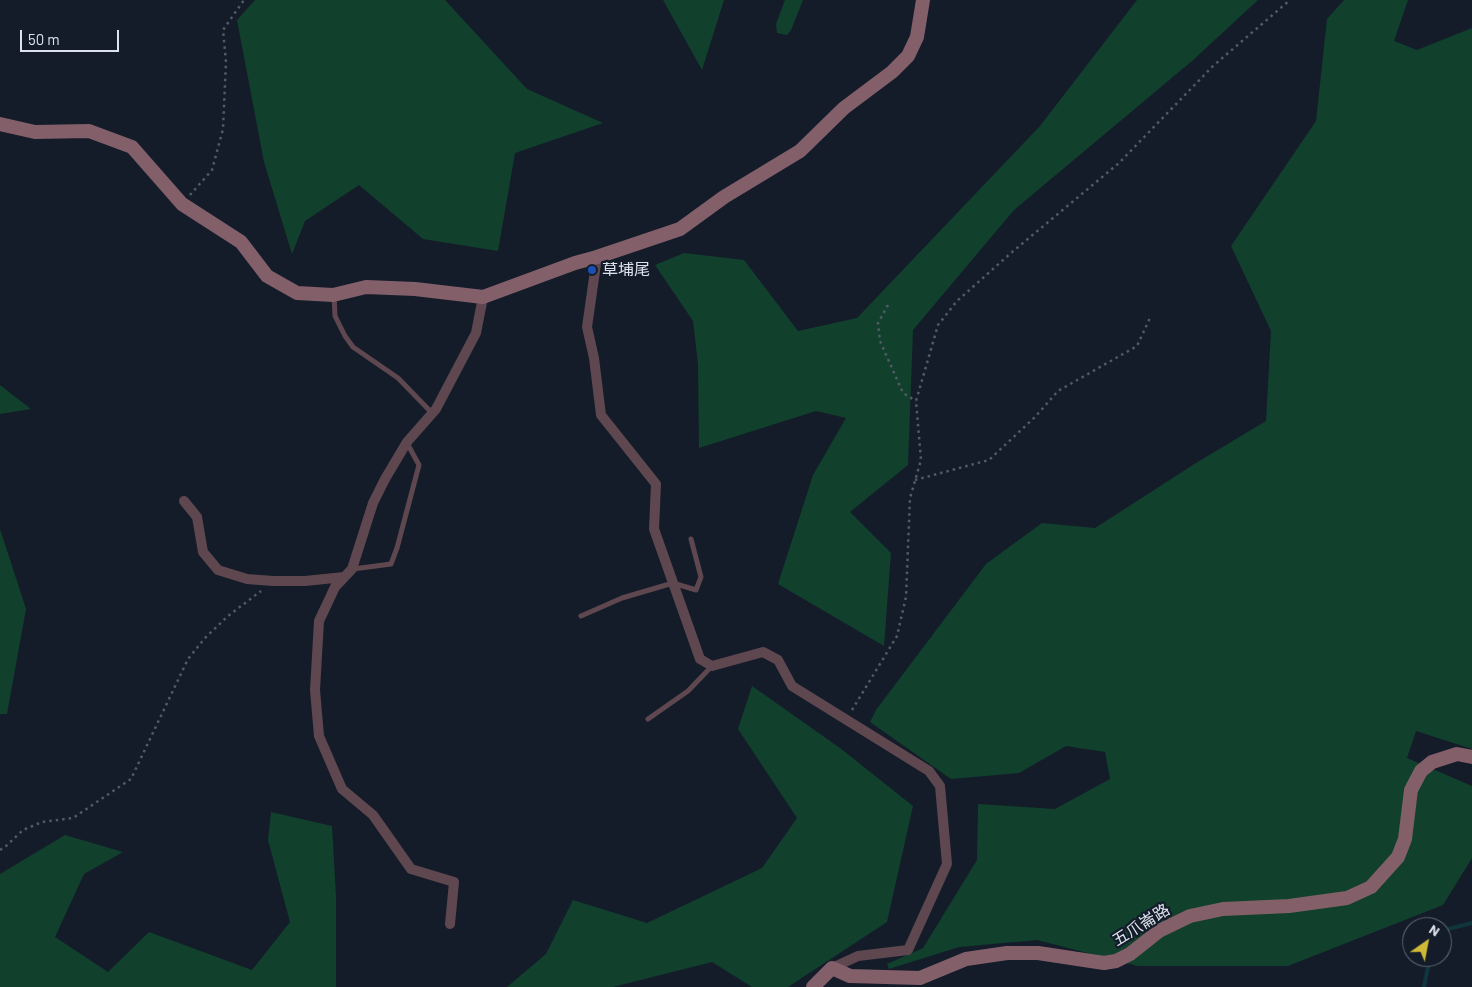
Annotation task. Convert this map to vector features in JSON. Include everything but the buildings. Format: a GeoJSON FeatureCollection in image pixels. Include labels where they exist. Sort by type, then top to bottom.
{"type":"FeatureCollection","features":[{"type":"Feature","properties":{"kind":"street"},"geometry":{"type":"LineString","coordinates":[[0,124],[35,132],[89,131],[132,147],[182,204],[241,242],[267,276],[297,293],[334,294],[366,287],[483,297],[575,263],[680,229],[724,198],[800,151],[844,108],[892,72],[908,56],[917,37],[923,0]]}},
{"type":"Feature","properties":{"kind":"street"},"geometry":{"type":"LineString","coordinates":[[597,257],[586,327],[594,358],[601,414],[656,484],[654,529],[700,659],[712,666],[763,652],[778,660],[792,686],[928,771],[940,786],[948,864],[908,950],[858,956],[832,968],[813,987]]}},
{"type":"Feature","properties":{"kind":"street"},"geometry":{"type":"LineString","coordinates":[[450,924],[454,882],[411,869],[373,814],[342,789],[319,736],[315,690],[319,620],[334,587],[352,568],[373,503],[407,442],[436,409],[476,333],[483,297]]}},
{"type":"Feature","properties":{"kind":"street"},"geometry":{"type":"LineString","coordinates":[[184,501],[197,517],[203,552],[218,570],[247,578],[273,581],[305,581],[344,577]]}},
{"type":"Feature","properties":{"kind":"street","name":"五爪崙路"},"geometry":{"type":"LineString","coordinates":[[832,968],[850,976],[920,978],[966,959],[1007,953],[1038,953],[1104,963],[1116,961],[1130,954],[1159,931],[1190,916],[1223,909],[1289,906],[1347,898],[1371,887],[1398,857],[1405,839],[1411,790],[1421,771],[1432,762],[1457,754],[1472,757]]}},
{"type":"Feature","properties":{"kind":"lane"},"geometry":{"type":"LineString","coordinates":[[334,294],[335,316],[353,347],[398,378],[432,413]]}},
{"type":"Feature","properties":{"kind":"lane"},"geometry":{"type":"LineString","coordinates":[[352,568],[391,564],[419,465],[407,442]]}},
{"type":"Feature","properties":{"kind":"lane"},"geometry":{"type":"LineString","coordinates":[[581,616],[622,598],[673,583],[696,590],[701,577],[691,539]]}},
{"type":"Feature","properties":{"kind":"lane"},"geometry":{"type":"LineString","coordinates":[[648,719],[688,691],[712,666]]}},
{"type":"Feature","properties":{"kind":"path"},"geometry":{"type":"LineString","coordinates":[[182,204],[212,170],[223,129],[226,62],[222,30],[244,0]]}},
{"type":"Feature","properties":{"kind":"path"},"geometry":{"type":"LineString","coordinates":[[846,720],[897,636],[906,597],[910,498],[921,460],[916,401],[938,325],[957,301],[1011,253],[1119,163],[1213,66],[1290,0]]}},
{"type":"Feature","properties":{"kind":"path"},"geometry":{"type":"LineString","coordinates":[[888,305],[878,323],[880,341],[903,393],[916,401]]}},
{"type":"Feature","properties":{"kind":"path"},"geometry":{"type":"LineString","coordinates":[[915,480],[989,460],[1035,417],[1058,391],[1137,346],[1150,318]]}},
{"type":"Feature","properties":{"kind":"path"},"geometry":{"type":"LineString","coordinates":[[0,850],[23,830],[42,822],[73,818],[131,780],[188,659],[205,638],[228,616],[273,581]]}},
{"type":"Feature","properties":{"kind":"green space"},"geometry":{"type":"Polygon","coordinates":[[[255,0],[445,0],[527,89],[603,123],[515,153],[498,251],[423,239],[359,185],[305,221],[292,254],[264,162],[237,20],[255,0]]]}},
{"type":"Feature","properties":{"kind":"green space"},"geometry":{"type":"Polygon","coordinates":[[[663,0],[724,0],[702,70],[663,0]]]}},
{"type":"Feature","properties":{"kind":"green space"},"geometry":{"type":"Polygon","coordinates":[[[785,0],[803,0],[791,30],[787,35],[777,33],[776,24],[785,0]]]}},
{"type":"Feature","properties":{"kind":"green space"},"geometry":{"type":"Polygon","coordinates":[[[1137,0],[1258,0],[1192,61],[1014,210],[913,330],[908,465],[850,512],[891,553],[884,646],[778,584],[813,475],[846,418],[816,411],[699,448],[698,364],[693,321],[655,265],[684,253],[744,260],[798,331],[857,318],[1040,126],[1137,0]]]}},
{"type":"Feature","properties":{"kind":"green space"},"geometry":{"type":"Polygon","coordinates":[[[1344,0],[1408,0],[1394,41],[1417,50],[1472,28],[1472,749],[1416,731],[1407,758],[1472,786],[1472,858],[1443,905],[1413,917],[1402,917],[1402,921],[1288,966],[1138,966],[1037,940],[959,947],[889,969],[887,964],[923,948],[977,860],[978,804],[1055,809],[1110,779],[1105,752],[1066,746],[1019,773],[951,779],[870,722],[876,710],[986,564],[1042,523],[1095,528],[1196,463],[1266,421],[1271,331],[1231,246],[1316,121],[1327,19],[1344,0]]]}},
{"type":"Feature","properties":{"kind":"green space"},"geometry":{"type":"Polygon","coordinates":[[[0,385],[31,409],[0,414],[0,385]]]}},
{"type":"Feature","properties":{"kind":"green space"},"geometry":{"type":"Polygon","coordinates":[[[0,529],[26,609],[7,714],[0,714],[0,529]]]}},
{"type":"Feature","properties":{"kind":"green space"},"geometry":{"type":"Polygon","coordinates":[[[752,686],[840,748],[913,806],[887,922],[788,987],[752,987],[712,962],[613,987],[507,987],[546,954],[573,900],[647,923],[762,868],[797,818],[738,729],[752,686]]]}},
{"type":"Feature","properties":{"kind":"green space"},"geometry":{"type":"Polygon","coordinates":[[[271,812],[332,826],[336,897],[336,987],[0,987],[0,874],[65,835],[123,852],[84,874],[55,937],[108,972],[149,932],[252,970],[290,922],[268,840],[271,812]]]}},
{"type":"Feature","properties":{"kind":"waterway"},"geometry":{"type":"LineString","coordinates":[[1452,928],[1472,923]]}},
{"type":"Feature","properties":{"kind":"waterway"},"geometry":{"type":"LineString","coordinates":[[1424,987],[1428,967]]}},
{"type":"Feature","properties":{"kind":"place","name":"草埔尾"},"geometry":{"type":"Point","coordinates":[592,270]}}]}
